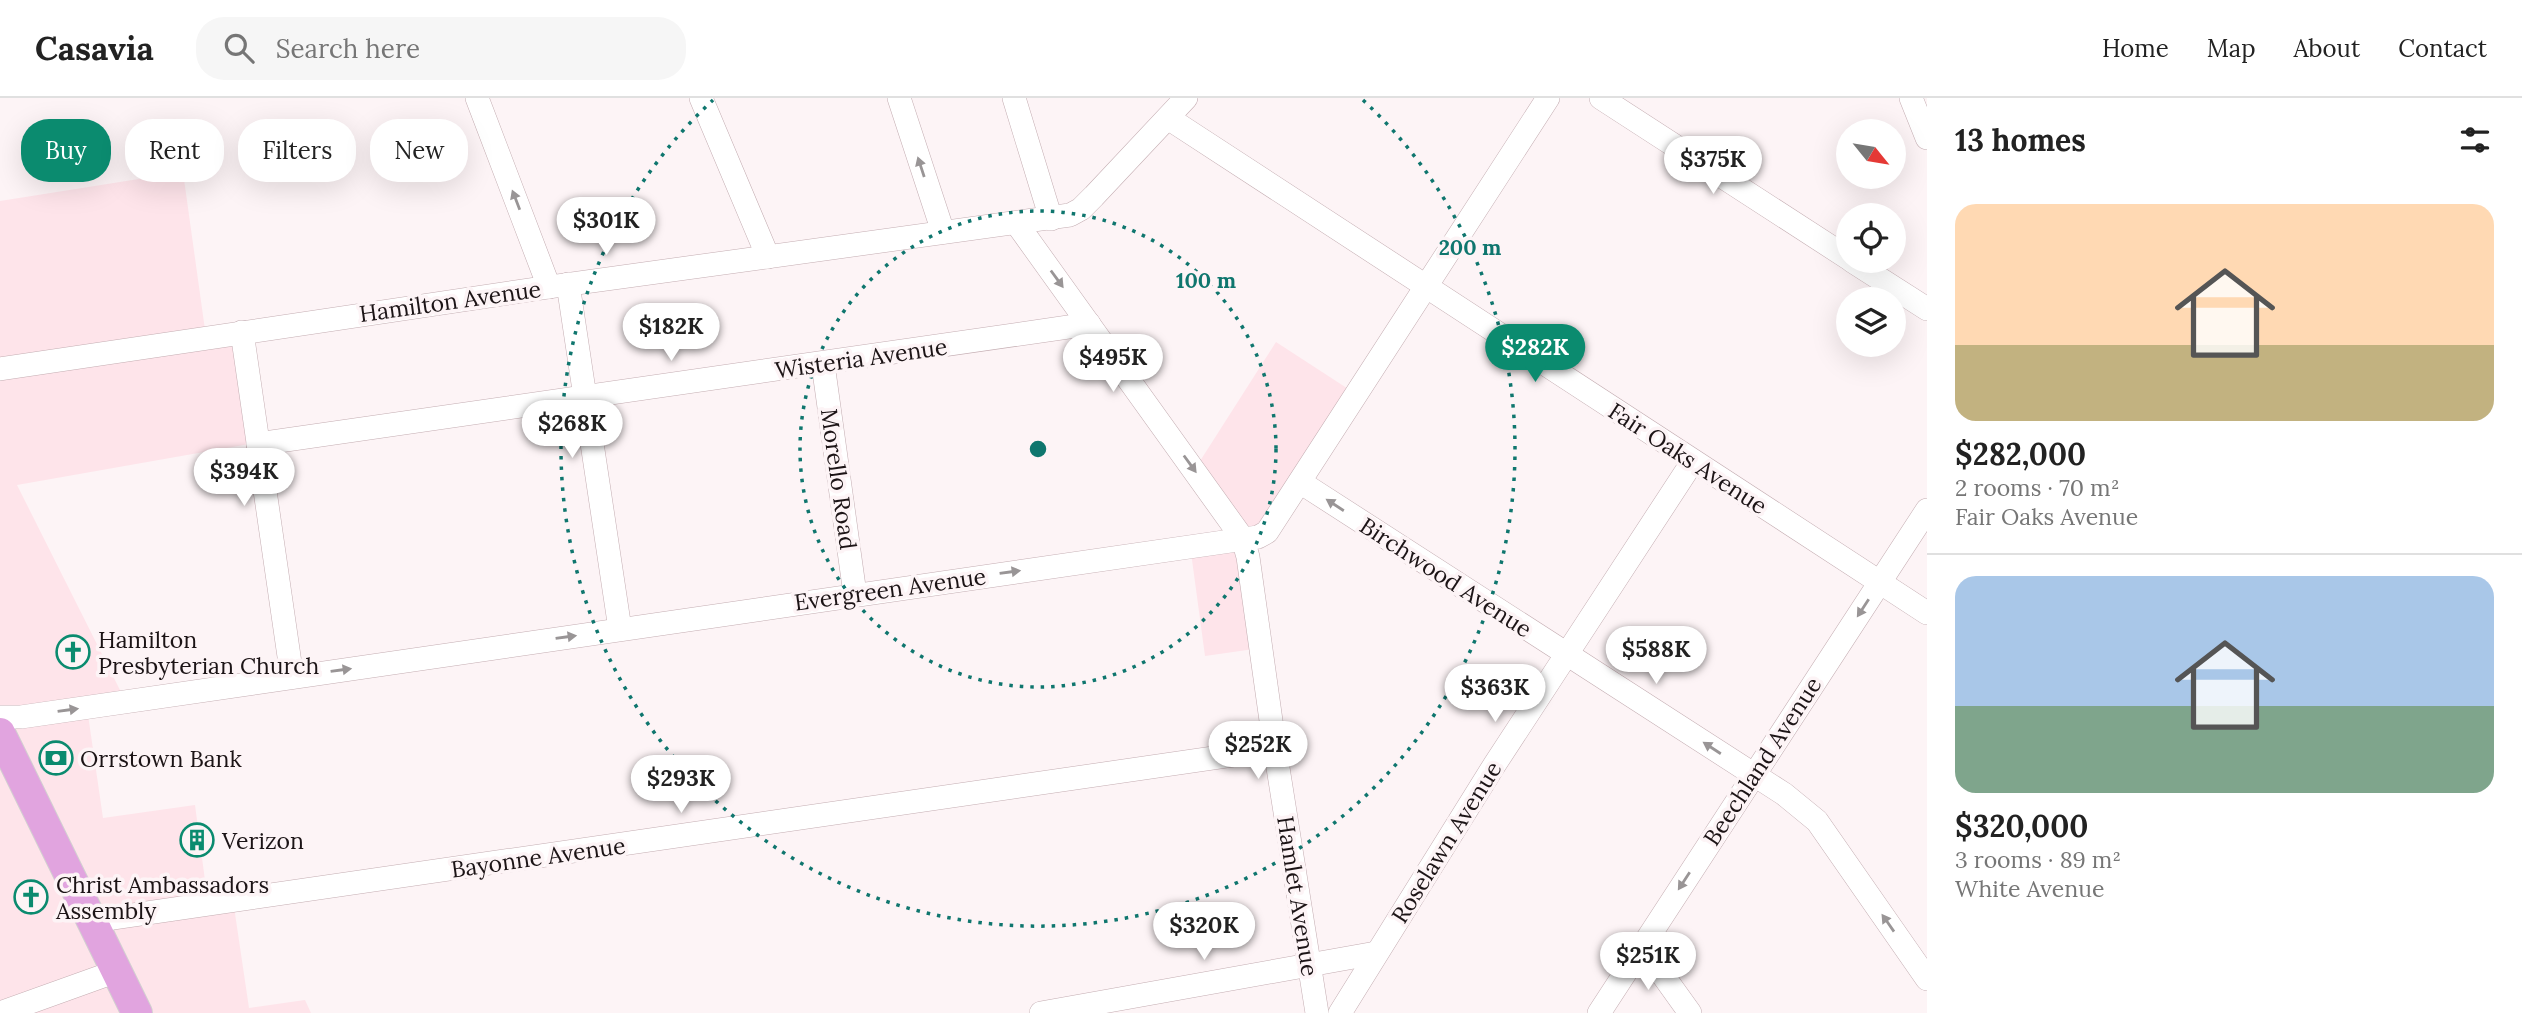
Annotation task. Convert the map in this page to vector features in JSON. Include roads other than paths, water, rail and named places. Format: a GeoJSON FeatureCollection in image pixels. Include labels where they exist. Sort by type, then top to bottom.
{"type":"FeatureCollection","features":[{"type":"Feature","properties":{"kind":"main road"},"geometry":{"type":"LineString","coordinates":[[0,733],[137,1013]]}},
{"type":"Feature","properties":{"kind":"street"},"geometry":{"type":"LineString","coordinates":[[477,98],[559,285],[584,397],[620,629]]}},
{"type":"Feature","properties":{"kind":"street"},"geometry":{"type":"LineString","coordinates":[[701,98],[768,257]]}},
{"type":"Feature","properties":{"kind":"street"},"geometry":{"type":"LineString","coordinates":[[899,98],[943,232]]}},
{"type":"Feature","properties":{"kind":"street"},"geometry":{"type":"LineString","coordinates":[[1014,98],[1051,219]]}},
{"type":"Feature","properties":{"kind":"street","name":"Hamilton Avenue"},"geometry":{"type":"LineString","coordinates":[[0,369],[559,285],[1070,215],[1081,209],[1186,98]]}},
{"type":"Feature","properties":{"kind":"street","name":"Evergreen Avenue"},"geometry":{"type":"LineString","coordinates":[[0,717],[20,717],[1258,537],[1267,532],[1548,98]]}},
{"type":"Feature","properties":{"kind":"street"},"geometry":{"type":"LineString","coordinates":[[1601,98],[1836,250]]}},
{"type":"Feature","properties":{"kind":"street"},"geometry":{"type":"LineString","coordinates":[[1911,98],[1927,138]]}},
{"type":"Feature","properties":{"kind":"street","name":"Fair Oaks Avenue"},"geometry":{"type":"LineString","coordinates":[[1168,118],[1927,613]]}},
{"type":"Feature","properties":{"kind":"street","name":"Hamlet Avenue"},"geometry":{"type":"LineString","coordinates":[[1017,224],[1244,539],[1317,1013]]}},
{"type":"Feature","properties":{"kind":"street"},"geometry":{"type":"LineString","coordinates":[[1872,273],[1927,309]]}},
{"type":"Feature","properties":{"kind":"street","name":"Wisteria Avenue"},"geometry":{"type":"LineString","coordinates":[[258,444],[1089,324]]}},
{"type":"Feature","properties":{"kind":"street"},"geometry":{"type":"LineString","coordinates":[[242,332],[292,677]]}},
{"type":"Feature","properties":{"kind":"street","name":"Morello Road"},"geometry":{"type":"LineString","coordinates":[[823,364],[855,594]]}},
{"type":"Feature","properties":{"kind":"street","name":"Roselawn Avenue"},"geometry":{"type":"LineString","coordinates":[[1340,1013],[1693,461]]}},
{"type":"Feature","properties":{"kind":"street","name":"Birchwood Avenue"},"geometry":{"type":"LineString","coordinates":[[1300,482],[1784,794],[1816,821],[1927,979]]}},
{"type":"Feature","properties":{"kind":"street","name":"Beechland Avenue"},"geometry":{"type":"LineString","coordinates":[[1599,1013],[1927,510]]}},
{"type":"Feature","properties":{"kind":"street","name":"Bayonne Avenue"},"geometry":{"type":"LineString","coordinates":[[92,921],[262,899],[351,883],[807,819],[1275,749]]}},
{"type":"Feature","properties":{"kind":"street"},"geometry":{"type":"LineString","coordinates":[[1642,946],[1690,1013]]}},
{"type":"Feature","properties":{"kind":"street"},"geometry":{"type":"LineString","coordinates":[[1041,1013],[1376,953]]}},
{"type":"Feature","properties":{"kind":"street"},"geometry":{"type":"LineString","coordinates":[[0,1013],[117,971]]}},
{"type":"Feature","properties":{"kind":"place","name":"Hamilton Presbyterian Church"},"geometry":{"type":"Point","coordinates":[73,652]}},
{"type":"Feature","properties":{"kind":"place","name":"Orrstown Bank"},"geometry":{"type":"Point","coordinates":[56,758]}},
{"type":"Feature","properties":{"kind":"place","name":"Verizon"},"geometry":{"type":"Point","coordinates":[197,840]}},
{"type":"Feature","properties":{"kind":"place","name":"Christ Ambassadors Assembly"},"geometry":{"type":"Point","coordinates":[31,897]}}]}
